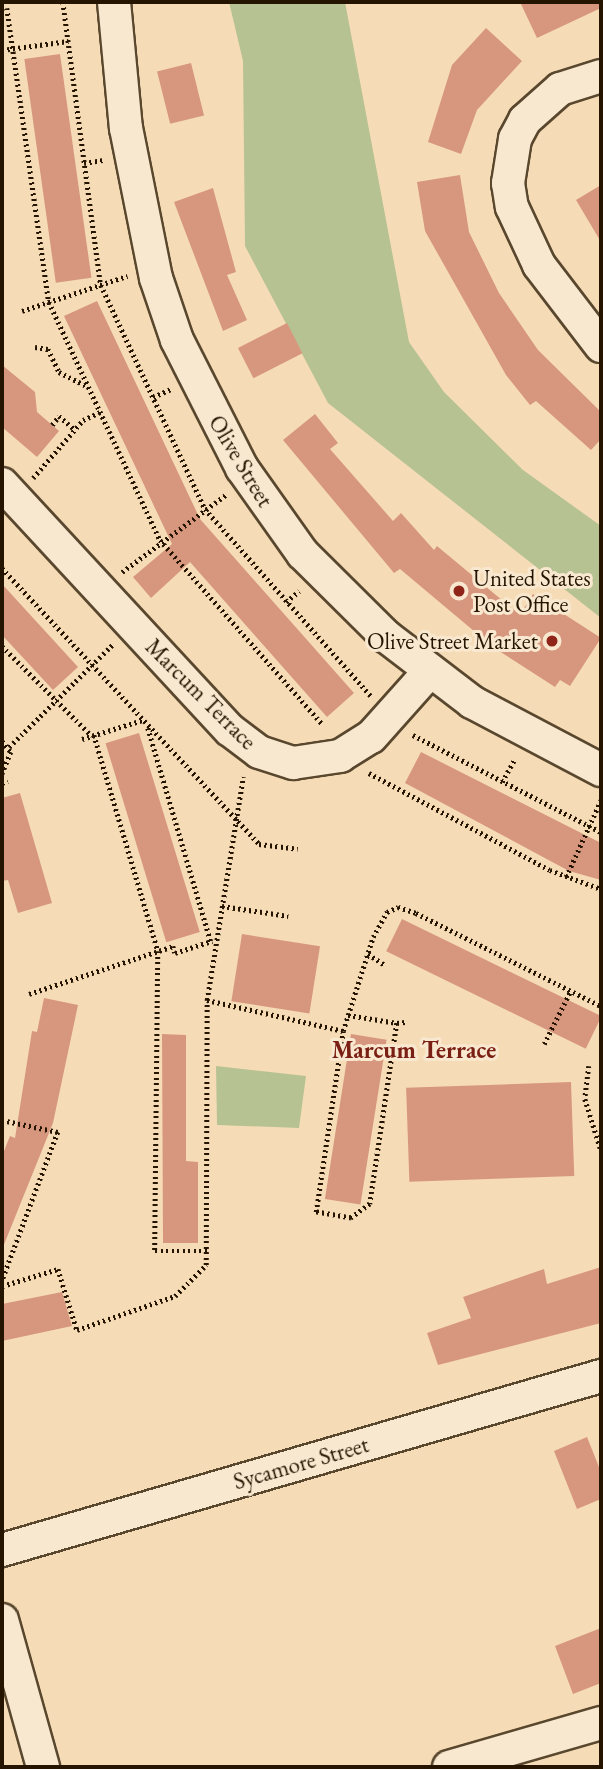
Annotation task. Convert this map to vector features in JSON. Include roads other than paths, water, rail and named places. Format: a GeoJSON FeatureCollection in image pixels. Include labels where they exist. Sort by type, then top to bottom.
{"type":"FeatureCollection","features":[{"type":"Feature","properties":{"kind":"street","name":"Olive Street"},"geometry":{"type":"LineString","coordinates":[[114,2],[138,206],[183,351],[242,468],[303,554],[429,672],[524,733],[601,770]]}},
{"type":"Feature","properties":{"kind":"street"},"geometry":{"type":"LineString","coordinates":[[601,76],[560,89],[525,120],[515,139],[509,183],[512,207],[539,265],[601,346]]}},
{"type":"Feature","properties":{"kind":"street","name":"Marcum Terrace"},"geometry":{"type":"LineString","coordinates":[[15,484],[259,752],[293,763],[340,755],[371,737],[429,672]]}},
{"type":"Feature","properties":{"kind":"street","name":"Sycamore Street"},"geometry":{"type":"LineString","coordinates":[[2,1550],[601,1376]]}},
{"type":"Feature","properties":{"kind":"street"},"geometry":{"type":"LineString","coordinates":[[2,1620],[43,1767]]}},
{"type":"Feature","properties":{"kind":"street"},"geometry":{"type":"LineString","coordinates":[[449,1767],[601,1723]]}},
{"type":"Feature","properties":{"kind":"place","name":"United States Post Office"},"geometry":{"type":"Point","coordinates":[459,591]}},
{"type":"Feature","properties":{"kind":"place","name":"Olive Street Market"},"geometry":{"type":"Point","coordinates":[552,641]}},
{"type":"Feature","properties":{"kind":"district","name":"Marcum Terrace"},"geometry":{"type":"Point","coordinates":[414,1050]}}]}
